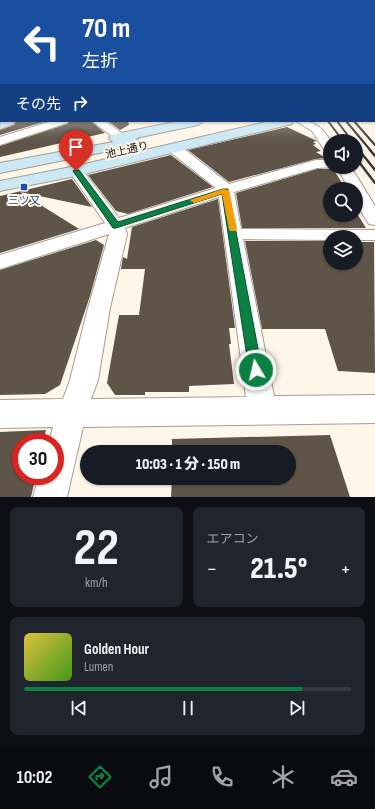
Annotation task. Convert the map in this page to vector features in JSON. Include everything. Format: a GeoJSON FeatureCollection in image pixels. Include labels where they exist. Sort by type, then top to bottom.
{"type":"FeatureCollection","features":[{"type":"Feature","properties":{"kind":"main road","name":"池上通り"},"geometry":{"type":"LineString","coordinates":[[0,167],[70,156],[203,127],[246,122]]}},
{"type":"Feature","properties":{"kind":"main road"},"geometry":{"type":"LineString","coordinates":[[0,186],[76,171],[282,122]]}},
{"type":"Feature","properties":{"kind":"main road"},"geometry":{"type":"LineString","coordinates":[[0,167],[121,137],[203,127]]}},
{"type":"Feature","properties":{"kind":"main road","name":"池上通り"},"geometry":{"type":"LineString","coordinates":[[0,180],[203,127]]}},
{"type":"Feature","properties":{"kind":"street"},"geometry":{"type":"LineString","coordinates":[[0,141],[60,122]]}},
{"type":"Feature","properties":{"kind":"street"},"geometry":{"type":"LineString","coordinates":[[99,122],[121,137]]}},
{"type":"Feature","properties":{"kind":"street"},"geometry":{"type":"LineString","coordinates":[[304,122],[316,129],[323,138]]}},
{"type":"Feature","properties":{"kind":"street"},"geometry":{"type":"LineString","coordinates":[[174,148],[222,185],[226,190],[262,411]]}},
{"type":"Feature","properties":{"kind":"street"},"geometry":{"type":"LineString","coordinates":[[0,262],[226,190],[316,164],[323,164]]}},
{"type":"Feature","properties":{"kind":"street"},"geometry":{"type":"LineString","coordinates":[[50,497],[72,412],[84,380],[99,308],[118,234],[116,226],[76,171]]}},
{"type":"Feature","properties":{"kind":"street"},"geometry":{"type":"LineString","coordinates":[[348,174],[375,220]]}},
{"type":"Feature","properties":{"kind":"street"},"geometry":{"type":"LineString","coordinates":[[234,234],[375,234]]}},
{"type":"Feature","properties":{"kind":"street"},"geometry":{"type":"LineString","coordinates":[[0,414],[375,409]]}},
{"type":"Feature","properties":{"kind":"building"},"geometry":{"type":"Polygon","coordinates":[[[16,122],[44,122],[0,135],[0,130],[14,125],[16,122]]]}},
{"type":"Feature","properties":{"kind":"building"},"geometry":{"type":"Polygon","coordinates":[[[69,122],[92,122],[105,133],[0,157],[0,146],[67,124],[69,122]]]}},
{"type":"Feature","properties":{"kind":"building"},"geometry":{"type":"Polygon","coordinates":[[[109,122],[128,122],[129,125],[120,130],[109,122]]]}},
{"type":"Feature","properties":{"kind":"building"},"geometry":{"type":"Polygon","coordinates":[[[287,127],[317,141],[313,142],[316,144],[313,145],[321,151],[316,152],[323,156],[323,158],[229,182],[188,150],[287,127]]]}},
{"type":"Feature","properties":{"kind":"building"},"geometry":{"type":"Polygon","coordinates":[[[171,155],[213,187],[128,214],[116,211],[88,175],[171,155]]]}},
{"type":"Feature","properties":{"kind":"building"},"geometry":{"type":"Polygon","coordinates":[[[317,169],[323,169],[323,174],[336,174],[341,182],[323,182],[323,222],[362,222],[366,228],[242,228],[236,193],[317,169]]]}},
{"type":"Feature","properties":{"kind":"building"},"geometry":{"type":"Polygon","coordinates":[[[72,179],[92,207],[20,192],[79,229],[0,253],[0,196],[72,179]]]}},
{"type":"Feature","properties":{"kind":"building"},"geometry":{"type":"Polygon","coordinates":[[[218,199],[235,328],[229,328],[231,344],[229,344],[234,384],[189,386],[189,392],[145,392],[145,395],[115,395],[107,383],[119,315],[139,315],[145,269],[121,269],[123,257],[127,259],[132,227],[218,199]]]}},
{"type":"Feature","properties":{"kind":"building"},"geometry":{"type":"Polygon","coordinates":[[[96,240],[104,245],[90,296],[60,385],[45,394],[0,395],[0,270],[96,240]]]}},
{"type":"Feature","properties":{"kind":"building"},"geometry":{"type":"Polygon","coordinates":[[[245,241],[323,241],[323,270],[363,270],[363,242],[374,242],[375,373],[338,371],[325,329],[262,329],[245,241]]]}},
{"type":"Feature","properties":{"kind":"building"},"geometry":{"type":"Polygon","coordinates":[[[46,430],[45,433],[12,433],[12,485],[34,485],[31,497],[0,497],[0,432],[46,430]]]}},
{"type":"Feature","properties":{"kind":"building"},"geometry":{"type":"Polygon","coordinates":[[[330,435],[350,497],[171,497],[172,485],[296,485],[296,445],[172,445],[172,439],[330,435]]]}},
{"type":"Feature","properties":{"kind":"railway"},"geometry":{"type":"LineString","coordinates":[[329,122],[338,134]]}},
{"type":"Feature","properties":{"kind":"railway"},"geometry":{"type":"LineString","coordinates":[[338,122],[347,134]]}},
{"type":"Feature","properties":{"kind":"railway"},"geometry":{"type":"LineString","coordinates":[[347,122],[371,151]]}},
{"type":"Feature","properties":{"kind":"railway"},"geometry":{"type":"LineString","coordinates":[[355,122],[375,145]]}},
{"type":"Feature","properties":{"kind":"railway"},"geometry":{"type":"LineString","coordinates":[[370,150],[375,156]]}},
{"type":"Feature","properties":{"kind":"railway"},"geometry":{"type":"LineString","coordinates":[[363,155],[375,170]]}},
{"type":"Feature","properties":{"kind":"railway"},"geometry":{"type":"LineString","coordinates":[[363,167],[375,183]]}},
{"type":"Feature","properties":{"kind":"slow traffic"},"geometry":{"type":"LineString","coordinates":[[194,200],[226,190],[233,229]]}},
{"type":"Feature","properties":{"kind":"place","name":"三ツ又"},"geometry":{"type":"Point","coordinates":[24,187]}},
{"type":"Feature","properties":{"kind":"route"},"geometry":{"type":"LineString","coordinates":[[76,171],[116,226],[226,190],[256,370]]}}]}
